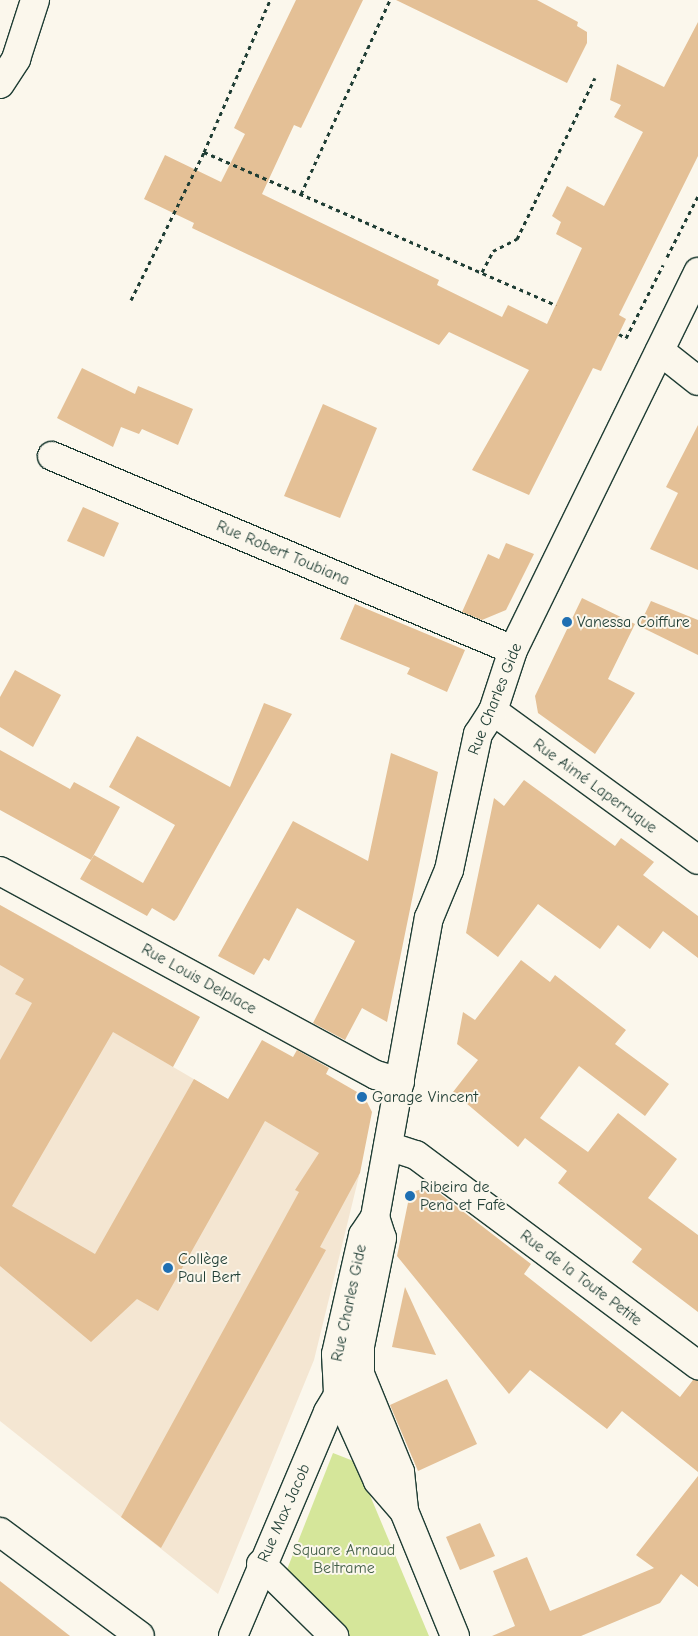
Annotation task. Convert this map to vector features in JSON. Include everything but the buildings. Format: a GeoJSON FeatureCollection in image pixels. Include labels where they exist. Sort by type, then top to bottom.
{"type":"FeatureCollection","features":[{"type":"Feature","properties":{"kind":"street"},"geometry":{"type":"LineString","coordinates":[[0,84],[16,59],[35,0]]}},
{"type":"Feature","properties":{"kind":"street","name":"Rue Charles Gide"},"geometry":{"type":"LineString","coordinates":[[404,1511],[378,1481],[338,1392],[339,1338],[363,1235],[375,1217],[429,918],[448,870],[471,754],[493,711],[513,650],[698,272]]}},
{"type":"Feature","properties":{"kind":"street"},"geometry":{"type":"LineString","coordinates":[[660,351],[698,380]]}},
{"type":"Feature","properties":{"kind":"street","name":"Rue Robert Toubiana"},"geometry":{"type":"LineString","coordinates":[[52,456],[513,650]]}},
{"type":"Feature","properties":{"kind":"street","name":"Rue Aimé Laperruque"},"geometry":{"type":"LineString","coordinates":[[493,711],[698,860]]}},
{"type":"Feature","properties":{"kind":"street","name":"Rue Louis Delplace"},"geometry":{"type":"LineString","coordinates":[[0,871],[376,1076],[400,1082]]}},
{"type":"Feature","properties":{"kind":"street","name":"Rue de la Toute Petite"},"geometry":{"type":"LineString","coordinates":[[388,1146],[416,1154],[698,1365]]}},
{"type":"Feature","properties":{"kind":"street","name":"Rue Charles Gide"},"geometry":{"type":"LineString","coordinates":[[375,1217],[382,1238],[360,1346],[360,1374],[400,1472],[404,1511],[455,1636]]}},
{"type":"Feature","properties":{"kind":"street","name":"Rue Charles Gide"},"geometry":{"type":"LineString","coordinates":[[338,1392],[348,1380],[360,1374]]}},
{"type":"Feature","properties":{"kind":"street","name":"Rue Max Jacob"},"geometry":{"type":"LineString","coordinates":[[233,1636],[261,1564],[338,1392]]}},
{"type":"Feature","properties":{"kind":"street"},"geometry":{"type":"LineString","coordinates":[[0,1532],[140,1636]]}},
{"type":"Feature","properties":{"kind":"street"},"geometry":{"type":"LineString","coordinates":[[261,1564],[334,1636]]}},
{"type":"Feature","properties":{"kind":"path"},"geometry":{"type":"LineString","coordinates":[[131,300],[204,152],[270,0]]}},
{"type":"Feature","properties":{"kind":"path"},"geometry":{"type":"LineString","coordinates":[[301,194],[390,0]]}},
{"type":"Feature","properties":{"kind":"path"},"geometry":{"type":"LineString","coordinates":[[482,272],[493,251],[517,239],[595,78]]}},
{"type":"Feature","properties":{"kind":"path"},"geometry":{"type":"LineString","coordinates":[[204,152],[556,305]]}},
{"type":"Feature","properties":{"kind":"path"},"geometry":{"type":"LineString","coordinates":[[619,334],[626,338],[698,196]]}},
{"type":"Feature","properties":{"kind":"shaded area","name":"Collège Paul Bert"},"geometry":{"type":"Polygon","coordinates":[[[0,905],[74,946],[47,993],[359,1176],[314,1360],[218,1594],[0,1421],[0,905]]]}},
{"type":"Feature","properties":{"kind":"green space","name":"Square Arnaud Beltrame"},"geometry":{"type":"Polygon","coordinates":[[[333,1453],[356,1462],[429,1636],[349,1636],[286,1572],[333,1453]]]}},
{"type":"Feature","properties":{"kind":"place","name":"Vanessa Coiffure"},"geometry":{"type":"Point","coordinates":[567,622]}},
{"type":"Feature","properties":{"kind":"place","name":"Garage Vincent"},"geometry":{"type":"Point","coordinates":[362,1097]}},
{"type":"Feature","properties":{"kind":"place","name":"Ribeira de Pena et Fafe"},"geometry":{"type":"Point","coordinates":[410,1196]}},
{"type":"Feature","properties":{"kind":"place","name":"Collège Paul Bert"},"geometry":{"type":"Point","coordinates":[168,1268]}}]}
